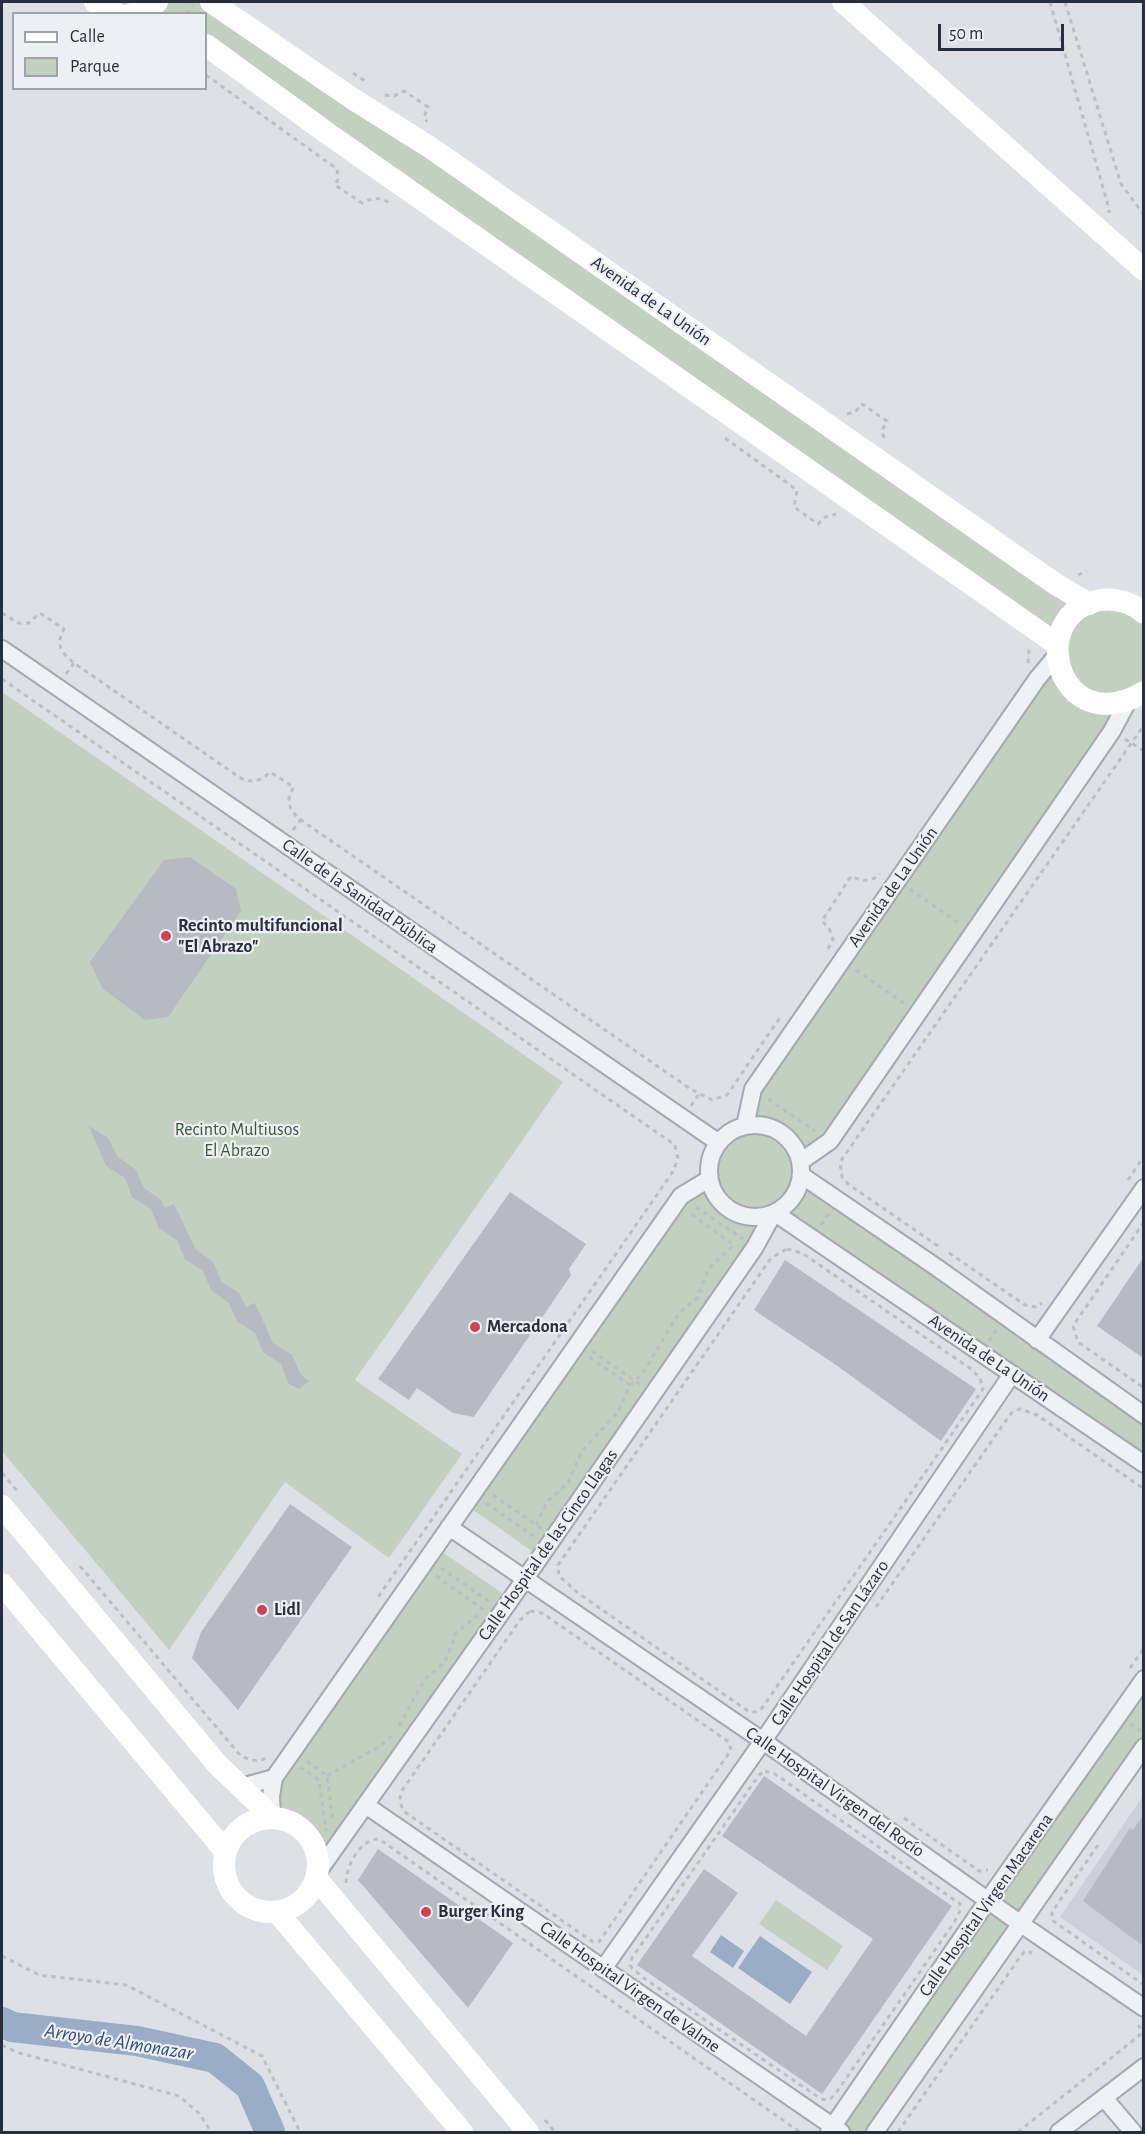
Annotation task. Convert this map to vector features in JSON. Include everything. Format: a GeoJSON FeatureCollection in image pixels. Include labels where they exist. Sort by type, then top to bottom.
{"type":"FeatureCollection","features":[{"type":"Feature","properties":{"kind":"main road"},"geometry":{"type":"LineString","coordinates":[[95,2],[111,12]]}},
{"type":"Feature","properties":{"kind":"main road","name":"Avenida de La Unión"},"geometry":{"type":"LineString","coordinates":[[211,2],[353,99],[431,148],[1026,564],[1089,604]]}},
{"type":"Feature","properties":{"kind":"main road"},"geometry":{"type":"LineString","coordinates":[[843,2],[1143,270]]}},
{"type":"Feature","properties":{"kind":"main road"},"geometry":{"type":"LineString","coordinates":[[138,12],[157,7]]}},
{"type":"Feature","properties":{"kind":"main road"},"geometry":{"type":"LineString","coordinates":[[207,46],[327,133],[775,448],[853,513],[1057,650]]}},
{"type":"Feature","properties":{"kind":"main road"},"geometry":{"type":"LineString","coordinates":[[1136,697],[1109,705],[1090,701],[1073,690],[1062,675],[1057,650],[1065,624],[1078,610],[1089,604],[1104,600],[1121,601],[1138,608],[1143,613]]}},
{"type":"Feature","properties":{"kind":"main road"},"geometry":{"type":"LineString","coordinates":[[12,1502],[217,1764],[272,1817]]}},
{"type":"Feature","properties":{"kind":"main road"},"geometry":{"type":"LineString","coordinates":[[2,1584],[225,1851]]}},
{"type":"Feature","properties":{"kind":"main road"},"geometry":{"type":"LineString","coordinates":[[272,1817],[291,1822],[307,1834],[315,1846],[318,1859],[317,1876],[308,1895],[294,1906],[277,1912],[264,1912],[250,1908],[239,1900],[225,1878],[223,1864],[225,1851],[235,1833],[252,1821],[272,1817]]}},
{"type":"Feature","properties":{"kind":"main road"},"geometry":{"type":"LineString","coordinates":[[317,1876],[528,2133]]}},
{"type":"Feature","properties":{"kind":"main road"},"geometry":{"type":"LineString","coordinates":[[277,1912],[462,2133]]}},
{"type":"Feature","properties":{"kind":"street","name":"Calle de la Sanidad Pública"},"geometry":{"type":"LineString","coordinates":[[2,649],[719,1143]]}},
{"type":"Feature","properties":{"kind":"street","name":"Avenida de La Unión"},"geometry":{"type":"LineString","coordinates":[[745,1126],[753,1089],[842,961],[890,876],[1031,689],[1057,650]]}},
{"type":"Feature","properties":{"kind":"street"},"geometry":{"type":"LineString","coordinates":[[801,1168],[830,1141],[1136,697]]}},
{"type":"Feature","properties":{"kind":"street"},"geometry":{"type":"LineString","coordinates":[[760,1125],[780,1133],[795,1148],[801,1168],[799,1187],[794,1198],[774,1214],[747,1217],[733,1212],[722,1204],[713,1192],[709,1179],[709,1163],[722,1138],[745,1126],[760,1125]]}},
{"type":"Feature","properties":{"kind":"street"},"geometry":{"type":"LineString","coordinates":[[801,1168],[838,1200],[1143,1415]]}},
{"type":"Feature","properties":{"kind":"street"},"geometry":{"type":"LineString","coordinates":[[272,1817],[271,1796],[274,1778],[429,1566],[449,1527],[480,1492],[682,1203],[709,1179]]}},
{"type":"Feature","properties":{"kind":"street"},"geometry":{"type":"LineString","coordinates":[[1037,1340],[1143,1189]]}},
{"type":"Feature","properties":{"kind":"street","name":"Avenida de La Unión"},"geometry":{"type":"LineString","coordinates":[[774,1214],[981,1352],[1143,1464]]}},
{"type":"Feature","properties":{"kind":"street","name":"Calle Hospital de las Cinco Llagas"},"geometry":{"type":"LineString","coordinates":[[317,1876],[336,1839],[367,1806],[525,1579],[548,1539],[654,1393],[755,1247],[774,1214]]}},
{"type":"Feature","properties":{"kind":"street","name":"Calle Hospital de San Lázaro"},"geometry":{"type":"LineString","coordinates":[[603,1969],[764,1741],[1012,1374]]}},
{"type":"Feature","properties":{"kind":"street","name":"Calle Hospital Virgen del Rocío"},"geometry":{"type":"LineString","coordinates":[[449,1527],[764,1741],[1021,1924],[1138,2015]]}},
{"type":"Feature","properties":{"kind":"street","name":"Calle Hospital Virgen Macarena"},"geometry":{"type":"LineString","coordinates":[[835,2131],[959,1928],[988,1900],[1005,1862],[1143,1679]]}},
{"type":"Feature","properties":{"kind":"street"},"geometry":{"type":"LineString","coordinates":[[875,2133],[1143,1747]]}},
{"type":"Feature","properties":{"kind":"street"},"geometry":{"type":"LineString","coordinates":[[241,1787],[274,1778]]}},
{"type":"Feature","properties":{"kind":"street","name":"Calle Hospital Virgen de Valme"},"geometry":{"type":"LineString","coordinates":[[367,1806],[835,2131]]}},
{"type":"Feature","properties":{"kind":"street"},"geometry":{"type":"LineString","coordinates":[[1059,2133],[1143,2067]]}},
{"type":"Feature","properties":{"kind":"street"},"geometry":{"type":"LineString","coordinates":[[1104,2098],[1133,2133]]}},
{"type":"Feature","properties":{"kind":"path"},"geometry":{"type":"LineString","coordinates":[[1050,2],[1108,205],[1109,220],[1099,230]]}},
{"type":"Feature","properties":{"kind":"path"},"geometry":{"type":"LineString","coordinates":[[1065,2],[1121,184],[1143,215]]}},
{"type":"Feature","properties":{"kind":"path"},"geometry":{"type":"LineString","coordinates":[[207,76],[337,169],[336,185],[362,203],[372,198],[381,198],[392,204]]}},
{"type":"Feature","properties":{"kind":"path"},"geometry":{"type":"LineString","coordinates":[[723,436],[797,490],[794,507],[818,524],[825,517],[853,513]]}},
{"type":"Feature","properties":{"kind":"path"},"geometry":{"type":"LineString","coordinates":[[2,621],[3,614],[18,622],[29,623],[40,613],[64,629],[59,646],[64,655],[74,663],[244,780],[255,782],[270,772],[294,787],[288,799],[290,809],[298,818],[692,1090],[712,1100],[727,1095],[782,1014]]}},
{"type":"Feature","properties":{"kind":"path"},"geometry":{"type":"LineString","coordinates":[[1022,642],[1029,648],[1029,662],[1023,670]]}},
{"type":"Feature","properties":{"kind":"path"},"geometry":{"type":"LineString","coordinates":[[2,678],[675,1145],[678,1159],[665,1184],[372,1605]]}},
{"type":"Feature","properties":{"kind":"path"},"geometry":{"type":"LineString","coordinates":[[1044,1302],[1036,1307],[1025,1305],[1017,1300],[848,1184],[842,1177],[840,1162],[1143,725]]}},
{"type":"Feature","properties":{"kind":"path"},"geometry":{"type":"LineString","coordinates":[[1132,742],[1143,751]]}},
{"type":"Feature","properties":{"kind":"path"},"geometry":{"type":"LineString","coordinates":[[917,1013],[827,950],[833,939],[829,928],[822,921],[851,876],[862,881],[890,876],[973,933]]}},
{"type":"Feature","properties":{"kind":"path"},"geometry":{"type":"LineString","coordinates":[[737,1079],[830,1141]]}},
{"type":"Feature","properties":{"kind":"path"},"geometry":{"type":"LineString","coordinates":[[536,1525],[548,1502],[568,1483],[582,1451],[618,1412],[630,1385],[643,1373],[679,1313],[697,1298],[709,1268],[734,1245],[682,1203],[665,1184]]}},
{"type":"Feature","properties":{"kind":"path"},"geometry":{"type":"LineString","coordinates":[[802,1253],[848,1184]]}},
{"type":"Feature","properties":{"kind":"path"},"geometry":{"type":"LineString","coordinates":[[682,1203],[771,1258]]}},
{"type":"Feature","properties":{"kind":"path"},"geometry":{"type":"LineString","coordinates":[[1143,1222],[1073,1326],[1078,1342],[1143,1388]]}},
{"type":"Feature","properties":{"kind":"path"},"geometry":{"type":"LineString","coordinates":[[787,1249],[802,1253],[971,1369],[980,1378],[983,1389],[758,1712],[748,1710],[570,1587],[559,1576],[558,1565],[771,1258],[787,1249]]}},
{"type":"Feature","properties":{"kind":"path"},"geometry":{"type":"LineString","coordinates":[[971,1369],[1005,1318]]}},
{"type":"Feature","properties":{"kind":"path"},"geometry":{"type":"LineString","coordinates":[[563,1330],[630,1385]]}},
{"type":"Feature","properties":{"kind":"path"},"geometry":{"type":"LineString","coordinates":[[581,1347],[670,1405]]}},
{"type":"Feature","properties":{"kind":"path"},"geometry":{"type":"LineString","coordinates":[[1037,1415],[1048,1398]]}},
{"type":"Feature","properties":{"kind":"path"},"geometry":{"type":"LineString","coordinates":[[870,1615],[1012,1412],[1020,1408],[1037,1415],[1143,1489]]}},
{"type":"Feature","properties":{"kind":"path"},"geometry":{"type":"LineString","coordinates":[[2,1473],[12,1502]]}},
{"type":"Feature","properties":{"kind":"path"},"geometry":{"type":"LineString","coordinates":[[457,1483],[480,1492],[536,1525],[564,1557]]}},
{"type":"Feature","properties":{"kind":"path"},"geometry":{"type":"LineString","coordinates":[[480,1492],[548,1539]]}},
{"type":"Feature","properties":{"kind":"path"},"geometry":{"type":"LineString","coordinates":[[327,1776],[380,1746],[395,1733],[425,1679],[445,1662],[456,1633],[484,1610],[429,1566],[412,1548]]}},
{"type":"Feature","properties":{"kind":"path"},"geometry":{"type":"LineString","coordinates":[[79,1565],[240,1755],[251,1761],[264,1759],[272,1751],[319,1780],[328,1839],[336,1839]]}},
{"type":"Feature","properties":{"kind":"path"},"geometry":{"type":"LineString","coordinates":[[429,1566],[518,1622]]}},
{"type":"Feature","properties":{"kind":"path"},"geometry":{"type":"LineString","coordinates":[[530,1611],[542,1613],[729,1742],[731,1750],[599,1942],[593,1942],[406,1813],[399,1800],[401,1792],[518,1622],[530,1611]]}},
{"type":"Feature","properties":{"kind":"path"},"geometry":{"type":"LineString","coordinates":[[1124,1677],[1143,1648]]}},
{"type":"Feature","properties":{"kind":"path"},"geometry":{"type":"LineString","coordinates":[[305,1760],[327,1776],[336,1839],[354,1859],[371,1839],[378,1839],[390,1846],[800,2133]]}},
{"type":"Feature","properties":{"kind":"path"},"geometry":{"type":"LineString","coordinates":[[765,1771],[775,1774],[957,1900],[961,1909],[959,1928],[836,2093],[831,2099],[826,2100],[821,2100],[645,1979],[630,1965],[632,1958],[759,1775],[765,1771]]}},
{"type":"Feature","properties":{"kind":"path"},"geometry":{"type":"LineString","coordinates":[[897,1814],[980,1871],[989,1870],[1005,1862]]}},
{"type":"Feature","properties":{"kind":"path"},"geometry":{"type":"LineString","coordinates":[[1098,1844],[1052,1912],[1052,1920],[1143,1985]]}},
{"type":"Feature","properties":{"kind":"path"},"geometry":{"type":"LineString","coordinates":[[1044,1890],[1060,1900]]}},
{"type":"Feature","properties":{"kind":"path"},"geometry":{"type":"LineString","coordinates":[[898,2133],[1025,1952],[1038,1956]]}},
{"type":"Feature","properties":{"kind":"path"},"geometry":{"type":"LineString","coordinates":[[999,1955],[1014,1966]]}},
{"type":"Feature","properties":{"kind":"path"},"geometry":{"type":"LineString","coordinates":[[2,1956],[39,1975],[126,1985],[262,2056],[300,2133]]}},
{"type":"Feature","properties":{"kind":"path"},"geometry":{"type":"LineString","coordinates":[[1018,2133],[1140,2035],[1138,2015]]}},
{"type":"Feature","properties":{"kind":"path"},"geometry":{"type":"LineString","coordinates":[[2,2045],[16,2052],[179,2096],[200,2114],[211,2133]]}},
{"type":"Feature","properties":{"kind":"shaded area"},"geometry":{"type":"Polygon","coordinates":[[[1143,1796],[1143,1975],[1060,1917],[1143,1796]]]}},
{"type":"Feature","properties":{"kind":"green space"},"geometry":{"type":"Polygon","coordinates":[[[95,2],[211,2],[1054,583],[1143,613],[1143,692],[830,1141],[800,1162],[801,1175],[1143,1415],[1143,1464],[773,1215],[540,1557],[465,1504],[681,1196],[709,1179],[711,1161],[718,1146],[729,1135],[745,1126],[753,1089],[1057,655],[207,46],[207,12],[160,12],[153,7],[146,11],[95,2]]]}},
{"type":"Feature","properties":{"kind":"green space","name":"Recinto Multiusos El Abrazo"},"geometry":{"type":"Polygon","coordinates":[[[2,692],[563,1082],[355,1380],[462,1454],[389,1558],[285,1482],[169,1650],[2,1451],[2,692]]]}},
{"type":"Feature","properties":{"kind":"green space"},"geometry":{"type":"Polygon","coordinates":[[[435,1547],[511,1599],[318,1859],[302,1830],[289,1822],[272,1817],[271,1796],[435,1547]]]}},
{"type":"Feature","properties":{"kind":"green space"},"geometry":{"type":"Polygon","coordinates":[[[1143,1679],[1143,1747],[875,2132],[829,2132],[1143,1679]]]}},
{"type":"Feature","properties":{"kind":"green space"},"geometry":{"type":"Polygon","coordinates":[[[776,1900],[843,1946],[827,1970],[759,1924],[776,1900]]]}},
{"type":"Feature","properties":{"kind":"water"},"geometry":{"type":"Polygon","coordinates":[[[721,1935],[744,1951],[733,1968],[710,1952],[721,1935]]]}},
{"type":"Feature","properties":{"kind":"water"},"geometry":{"type":"Polygon","coordinates":[[[760,1936],[812,1972],[790,2004],[738,1968],[760,1936]]]}},
{"type":"Feature","properties":{"kind":"building","name":"Recinto multifuncional \"El Abrazo\""},"geometry":{"type":"Polygon","coordinates":[[[190,857],[236,889],[241,911],[168,1017],[145,1020],[102,988],[90,962],[164,860],[190,857]]]}},
{"type":"Feature","properties":{"kind":"building"},"geometry":{"type":"Polygon","coordinates":[[[89,1126],[108,1138],[118,1157],[135,1169],[144,1188],[161,1200],[165,1208],[174,1204],[196,1250],[213,1262],[222,1282],[239,1293],[246,1307],[255,1303],[273,1343],[292,1355],[301,1375],[309,1381],[299,1389],[289,1384],[281,1364],[263,1352],[255,1333],[237,1321],[229,1303],[211,1290],[203,1271],[185,1259],[177,1240],[159,1228],[151,1209],[132,1197],[125,1178],[106,1166],[89,1126]]]}},
{"type":"Feature","properties":{"kind":"building","name":"Mercadona"},"geometry":{"type":"Polygon","coordinates":[[[510,1192],[586,1244],[569,1269],[571,1275],[474,1417],[453,1413],[417,1388],[409,1400],[378,1379],[510,1192]]]}},
{"type":"Feature","properties":{"kind":"building"},"geometry":{"type":"Polygon","coordinates":[[[1143,1258],[1143,1358],[1097,1326],[1143,1258]]]}},
{"type":"Feature","properties":{"kind":"building"},"geometry":{"type":"Polygon","coordinates":[[[785,1260],[976,1389],[941,1441],[836,1365],[754,1310],[785,1260]]]}},
{"type":"Feature","properties":{"kind":"building","name":"Lidl"},"geometry":{"type":"Polygon","coordinates":[[[290,1504],[352,1547],[238,1710],[192,1658],[201,1632],[290,1504]]]}},
{"type":"Feature","properties":{"kind":"building"},"geometry":{"type":"Polygon","coordinates":[[[764,1776],[952,1906],[822,2094],[637,1965],[704,1869],[738,1893],[692,1956],[806,2036],[873,1939],[722,1836],[764,1776]]]}},
{"type":"Feature","properties":{"kind":"building"},"geometry":{"type":"Polygon","coordinates":[[[1143,1815],[1143,1946],[1083,1901],[1130,1828],[1133,1830],[1143,1815]]]}},
{"type":"Feature","properties":{"kind":"building","name":"Burger King"},"geometry":{"type":"Polygon","coordinates":[[[378,1849],[513,1943],[468,2008],[358,1880],[378,1849]]]}},
{"type":"Feature","properties":{"kind":"waterway","name":"Arroyo de Almonazar"},"geometry":{"type":"LineString","coordinates":[[2,2022],[12,2027],[137,2041],[215,2058],[250,2086],[270,2132]]}},
{"type":"Feature","properties":{"kind":"place","name":"Recinto multifuncional \"El Abrazo\""},"geometry":{"type":"Point","coordinates":[166,936]}},
{"type":"Feature","properties":{"kind":"place","name":"Mercadona"},"geometry":{"type":"Point","coordinates":[475,1327]}},
{"type":"Feature","properties":{"kind":"place","name":"Lidl"},"geometry":{"type":"Point","coordinates":[262,1610]}},
{"type":"Feature","properties":{"kind":"place","name":"Burger King"},"geometry":{"type":"Point","coordinates":[426,1912]}}]}
